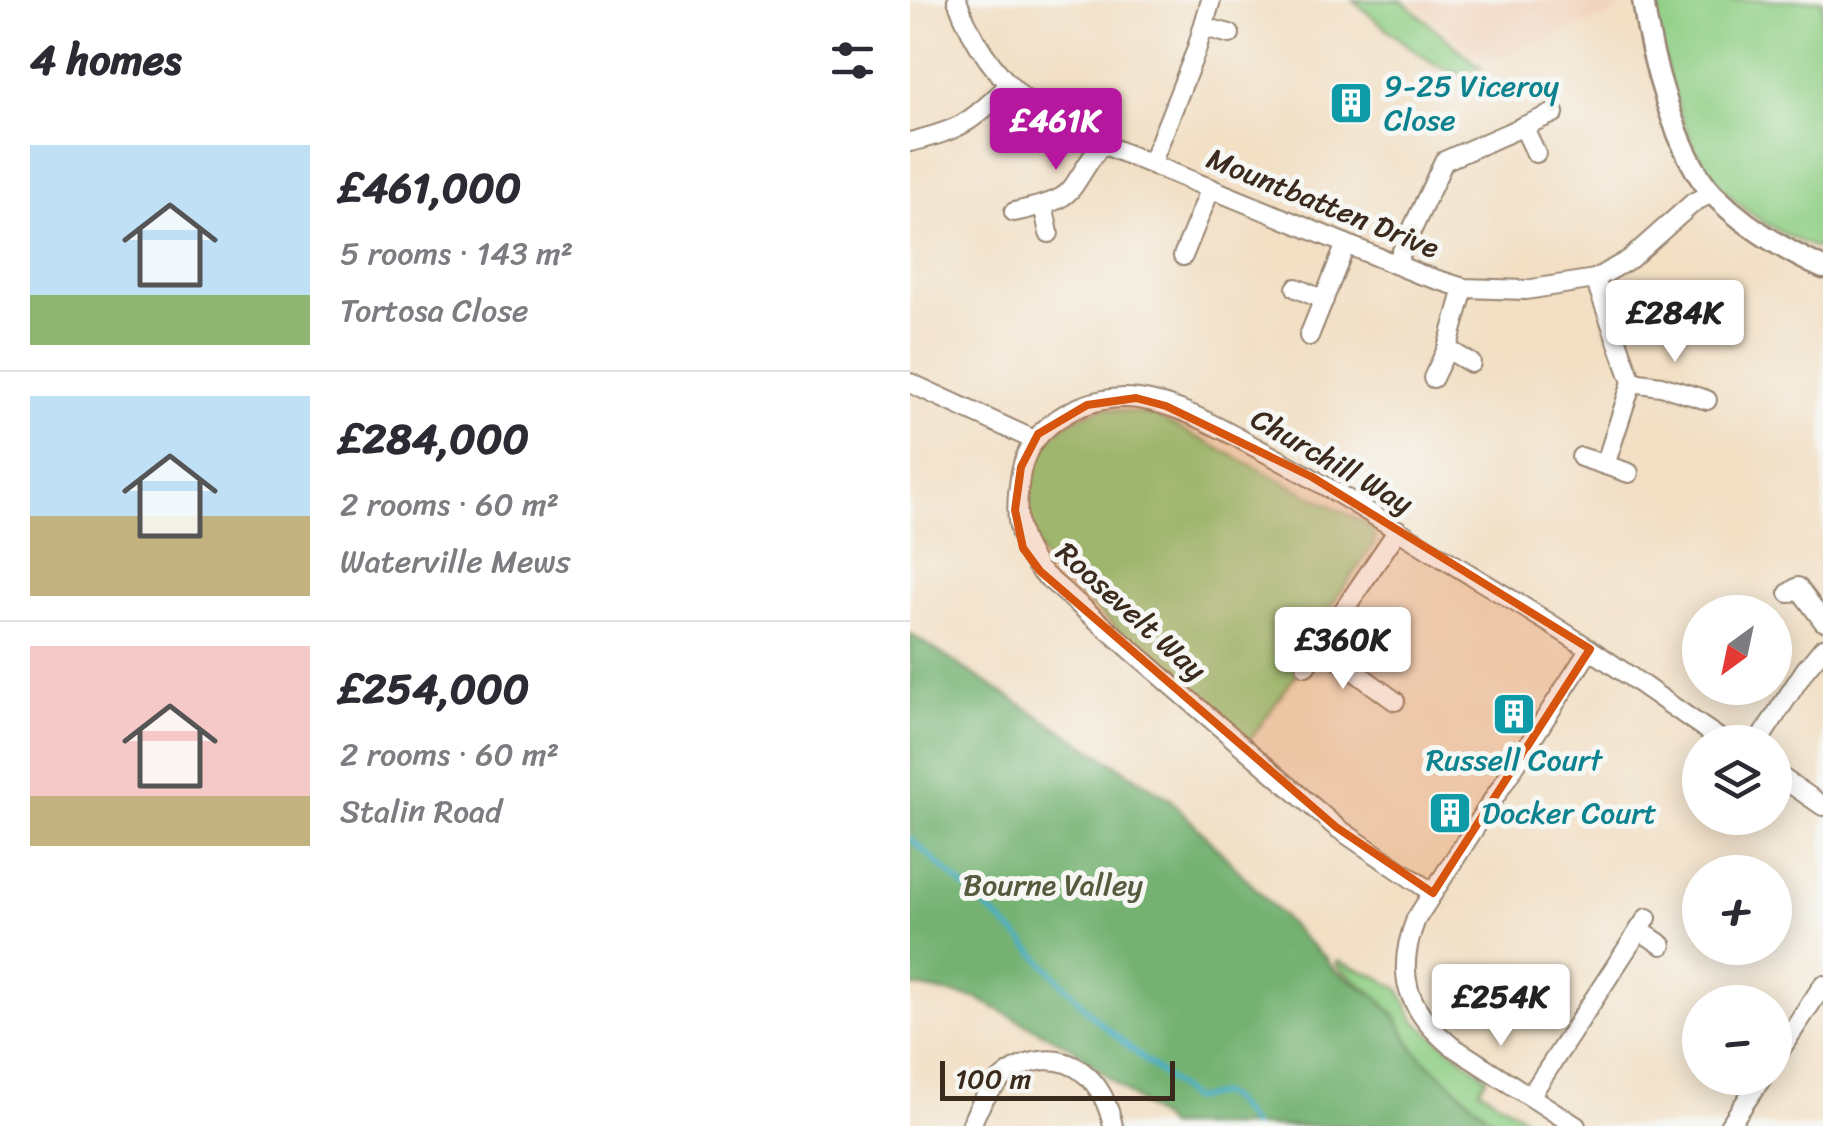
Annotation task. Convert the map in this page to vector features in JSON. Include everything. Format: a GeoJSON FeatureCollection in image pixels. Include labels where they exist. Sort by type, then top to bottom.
{"type":"FeatureCollection","features":[{"type":"Feature","properties":{"kind":"street","name":"Mountbatten Drive"},"geometry":{"type":"LineString","coordinates":[[957,0],[975,42],[1007,87],[1038,114],[1346,244],[1464,288],[1526,290],[1595,278],[1630,259],[1694,202],[1712,193]]}},
{"type":"Feature","properties":{"kind":"street"},"geometry":{"type":"LineString","coordinates":[[1152,162],[1211,0]]}},
{"type":"Feature","properties":{"kind":"street"},"geometry":{"type":"LineString","coordinates":[[1642,0],[1650,43],[1675,125],[1698,173],[1712,193],[1766,238],[1823,268]]}},
{"type":"Feature","properties":{"kind":"street"},"geometry":{"type":"LineString","coordinates":[[1204,27],[1230,34]]}},
{"type":"Feature","properties":{"kind":"street"},"geometry":{"type":"LineString","coordinates":[[910,142],[947,134],[978,115],[1007,87]]}},
{"type":"Feature","properties":{"kind":"street"},"geometry":{"type":"LineString","coordinates":[[1396,264],[1440,166],[1462,152],[1554,113]]}},
{"type":"Feature","properties":{"kind":"street"},"geometry":{"type":"LineString","coordinates":[[1523,126],[1536,153]]}},
{"type":"Feature","properties":{"kind":"street"},"geometry":{"type":"LineString","coordinates":[[1014,212],[1067,196],[1102,144]]}},
{"type":"Feature","properties":{"kind":"street"},"geometry":{"type":"LineString","coordinates":[[1182,256],[1211,188]]}},
{"type":"Feature","properties":{"kind":"street"},"geometry":{"type":"LineString","coordinates":[[1042,206],[1049,232]]}},
{"type":"Feature","properties":{"kind":"street"},"geometry":{"type":"LineString","coordinates":[[1309,336],[1346,244]]}},
{"type":"Feature","properties":{"kind":"street"},"geometry":{"type":"LineString","coordinates":[[1595,278],[1632,382],[1605,466]]}},
{"type":"Feature","properties":{"kind":"street"},"geometry":{"type":"LineString","coordinates":[[1296,288],[1324,300]]}},
{"type":"Feature","properties":{"kind":"street"},"geometry":{"type":"LineString","coordinates":[[1433,378],[1447,349],[1464,288]]}},
{"type":"Feature","properties":{"kind":"street"},"geometry":{"type":"LineString","coordinates":[[1447,349],[1471,363]]}},
{"type":"Feature","properties":{"kind":"street"},"geometry":{"type":"LineString","coordinates":[[1632,382],[1707,400]]}},
{"type":"Feature","properties":{"kind":"street"},"geometry":{"type":"LineString","coordinates":[[910,384],[1032,439]]}},
{"type":"Feature","properties":{"kind":"street","name":"Churchill Way"},"geometry":{"type":"LineString","coordinates":[[1032,439],[1070,412],[1099,402],[1136,398],[1210,424],[1312,477],[1590,649],[1700,725]]}},
{"type":"Feature","properties":{"kind":"street","name":"Roosevelt Way"},"geometry":{"type":"LineString","coordinates":[[1032,439],[1022,467],[1016,510],[1023,548],[1040,571],[1336,828],[1433,893]]}},
{"type":"Feature","properties":{"kind":"street"},"geometry":{"type":"LineString","coordinates":[[1581,456],[1629,472]]}},
{"type":"Feature","properties":{"kind":"street"},"geometry":{"type":"LineString","coordinates":[[1306,666],[1398,530]]}},
{"type":"Feature","properties":{"kind":"street"},"geometry":{"type":"LineString","coordinates":[[1799,586],[1823,621]]}},
{"type":"Feature","properties":{"kind":"street"},"geometry":{"type":"LineString","coordinates":[[1320,646],[1394,700]]}},
{"type":"Feature","properties":{"kind":"street"},"geometry":{"type":"LineString","coordinates":[[1769,725],[1823,648]]}},
{"type":"Feature","properties":{"kind":"street"},"geometry":{"type":"LineString","coordinates":[[1576,1126],[1432,1030],[1406,990],[1406,944],[1416,919],[1590,649]]}},
{"type":"Feature","properties":{"kind":"street"},"geometry":{"type":"LineString","coordinates":[[1792,785],[1823,806]]}},
{"type":"Feature","properties":{"kind":"street"},"geometry":{"type":"LineString","coordinates":[[1531,1096],[1643,924],[1662,945]]}},
{"type":"Feature","properties":{"kind":"street"},"geometry":{"type":"LineString","coordinates":[[1792,1032],[1823,985]]}},
{"type":"Feature","properties":{"kind":"street"},"geometry":{"type":"LineString","coordinates":[[1017,1046],[1027,1063]]}},
{"type":"Feature","properties":{"kind":"street"},"geometry":{"type":"LineString","coordinates":[[971,1126],[980,1100],[1009,1072],[1027,1063],[1066,1063],[1090,1076],[1104,1092],[1114,1126]]}},
{"type":"Feature","properties":{"kind":"street"},"geometry":{"type":"LineString","coordinates":[[1729,1126],[1750,1095]]}},
{"type":"Feature","properties":{"kind":"highlighted area"},"geometry":{"type":"Polygon","coordinates":[[[1136,398],[1166,406],[1312,477],[1590,649],[1433,893],[1336,827],[1040,571],[1023,548],[1015,510],[1021,467],[1038,434],[1087,405],[1136,398]]]}},
{"type":"Feature","properties":{"kind":"shaded area"},"geometry":{"type":"Polygon","coordinates":[[[1412,0],[1615,0],[1619,12],[1484,63],[1412,0]]]}},
{"type":"Feature","properties":{"kind":"green space"},"geometry":{"type":"Polygon","coordinates":[[[1353,0],[1402,0],[1481,68],[1464,73],[1448,71],[1404,42],[1353,0]]]}},
{"type":"Feature","properties":{"kind":"green space"},"geometry":{"type":"Polygon","coordinates":[[[1650,0],[1823,0],[1823,251],[1744,209],[1718,183],[1698,154],[1671,85],[1650,0]]]}},
{"type":"Feature","properties":{"kind":"green space"},"geometry":{"type":"Polygon","coordinates":[[[1104,408],[1153,415],[1368,525],[1375,534],[1374,544],[1291,664],[1300,669],[1248,743],[1055,574],[1032,536],[1025,495],[1037,456],[1067,423],[1104,408]]]}},
{"type":"Feature","properties":{"kind":"green space","name":"Bourne Valley"},"geometry":{"type":"Polygon","coordinates":[[[910,634],[1170,799],[1332,968],[1378,998],[1396,1017],[1416,1052],[1499,1126],[1168,1126],[1074,1049],[976,998],[910,986],[910,634]]]}},
{"type":"Feature","properties":{"kind":"green space"},"geometry":{"type":"Polygon","coordinates":[[[1337,961],[1399,989],[1416,1022],[1487,1077],[1479,1089],[1538,1126],[1499,1126],[1478,1109],[1416,1052],[1396,1017],[1336,965],[1337,961]]]}},
{"type":"Feature","properties":{"kind":"waterway"},"geometry":{"type":"LineString","coordinates":[[910,838],[1023,941],[1097,1020],[1191,1099],[1221,1094],[1232,1101],[1252,1126]]}},
{"type":"Feature","properties":{"kind":"place","name":"9-25 Viceroy Close"},"geometry":{"type":"Point","coordinates":[1351,103]}},
{"type":"Feature","properties":{"kind":"place","name":"Russell Court"},"geometry":{"type":"Point","coordinates":[1514,714]}},
{"type":"Feature","properties":{"kind":"place","name":"Docker Court"},"geometry":{"type":"Point","coordinates":[1450,813]}}]}
